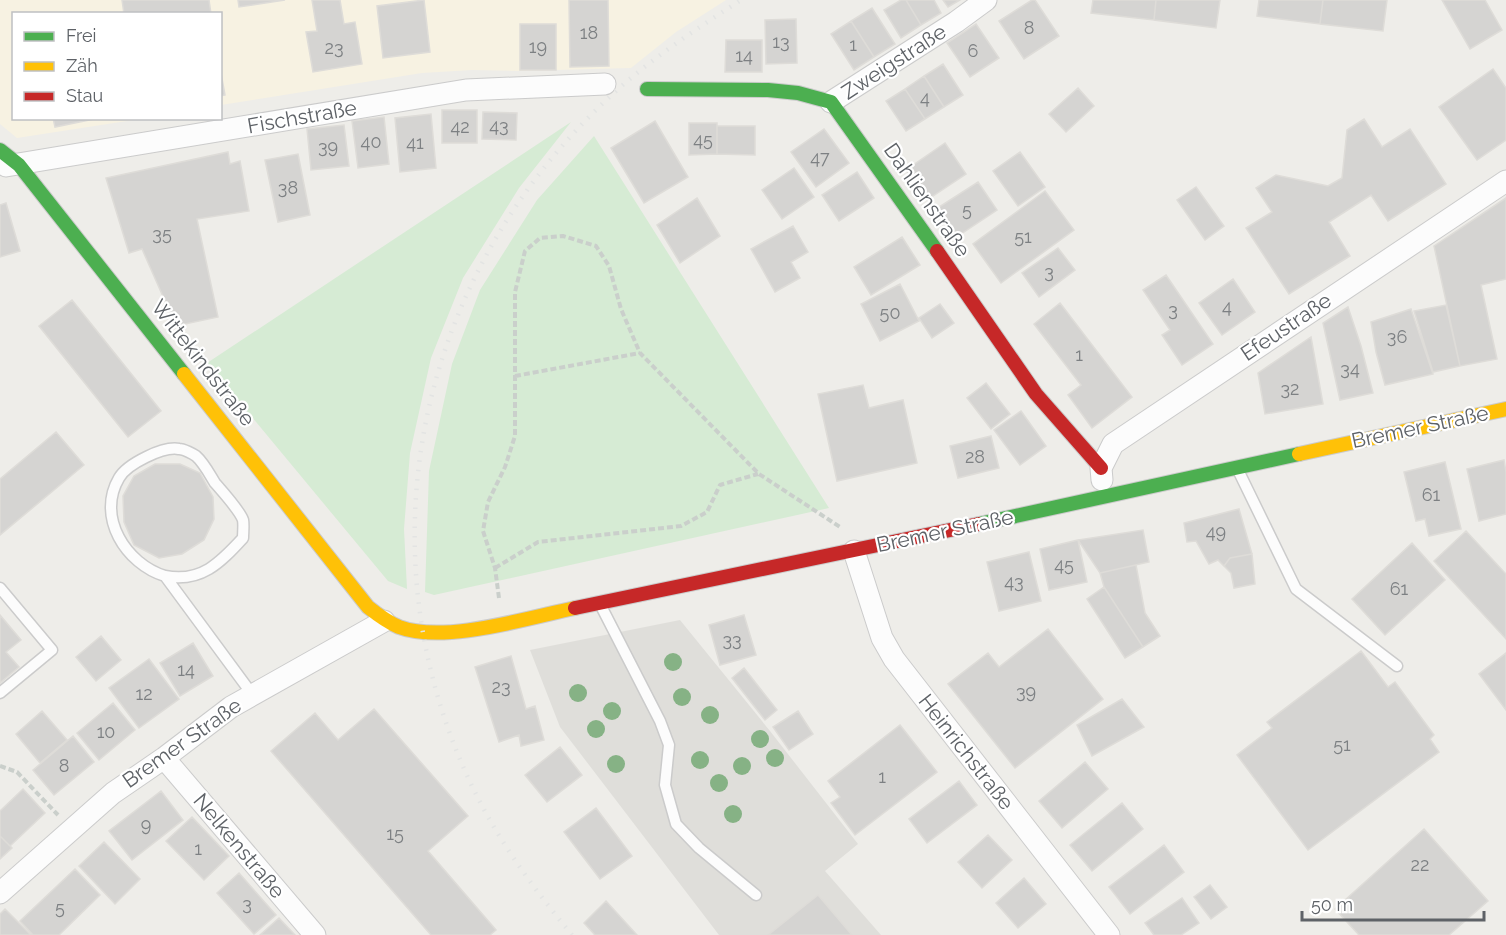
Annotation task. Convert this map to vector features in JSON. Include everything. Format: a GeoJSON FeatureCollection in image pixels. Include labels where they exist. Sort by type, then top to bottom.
{"type":"FeatureCollection","features":[{"type":"Feature","properties":{"kind":"main road"},"geometry":{"type":"LineString","coordinates":[[647,89],[768,90],[798,93],[831,102]]}},
{"type":"Feature","properties":{"kind":"main road","name":"Dahlienstraße"},"geometry":{"type":"LineString","coordinates":[[831,102],[1036,394],[1101,468]]}},
{"type":"Feature","properties":{"kind":"main road","name":"Wittekindstraße"},"geometry":{"type":"LineString","coordinates":[[0,150],[10,166],[376,614]]}},
{"type":"Feature","properties":{"kind":"main road","name":"Bremer Straße"},"geometry":{"type":"LineString","coordinates":[[376,614],[403,629],[453,633],[854,551],[1506,409]]}},
{"type":"Feature","properties":{"kind":"street","name":"Zweigstraße"},"geometry":{"type":"LineString","coordinates":[[831,102],[956,22],[986,0]]}},
{"type":"Feature","properties":{"kind":"street","name":"Fischstraße"},"geometry":{"type":"LineString","coordinates":[[10,166],[466,90],[605,84]]}},
{"type":"Feature","properties":{"kind":"street","name":"Efeustraße"},"geometry":{"type":"LineString","coordinates":[[1101,468],[1113,444],[1147,419],[1506,181]]}},
{"type":"Feature","properties":{"kind":"street"},"geometry":{"type":"LineString","coordinates":[[1101,468],[1104,495]]}},
{"type":"Feature","properties":{"kind":"street","name":"Heinrichstraße"},"geometry":{"type":"LineString","coordinates":[[854,551],[882,638],[894,659],[1109,935]]}},
{"type":"Feature","properties":{"kind":"street","name":"Bremer Straße"},"geometry":{"type":"LineString","coordinates":[[0,893],[113,793],[231,707],[376,614]]}},
{"type":"Feature","properties":{"kind":"street","name":"Nelkenstraße"},"geometry":{"type":"LineString","coordinates":[[164,758],[315,935]]}},
{"type":"Feature","properties":{"kind":"lane"},"geometry":{"type":"LineString","coordinates":[[165,576],[181,579],[200,574],[216,564],[243,538],[243,520],[196,456],[179,448],[141,459],[120,476],[112,496],[111,510],[114,528],[119,539],[139,563],[150,572],[165,576],[252,694]]}},
{"type":"Feature","properties":{"kind":"lane"},"geometry":{"type":"LineString","coordinates":[[1237,466],[1296,589],[1397,666]]}},
{"type":"Feature","properties":{"kind":"lane"},"geometry":{"type":"LineString","coordinates":[[0,588],[52,650],[0,693]]}},
{"type":"Feature","properties":{"kind":"lane"},"geometry":{"type":"LineString","coordinates":[[599,602],[660,721],[669,745],[665,784],[676,824],[699,848],[756,895]]}},
{"type":"Feature","properties":{"kind":"path"},"geometry":{"type":"LineString","coordinates":[[502,623],[495,568],[483,531],[488,502],[505,467],[515,436],[515,292],[525,251],[540,238],[563,236],[596,246],[609,266],[621,309],[640,353],[759,474],[845,530],[854,551]]}},
{"type":"Feature","properties":{"kind":"path"},"geometry":{"type":"LineString","coordinates":[[515,376],[640,353]]}},
{"type":"Feature","properties":{"kind":"path"},"geometry":{"type":"LineString","coordinates":[[495,568],[538,542],[681,526],[707,512],[720,485],[759,474]]}},
{"type":"Feature","properties":{"kind":"path"},"geometry":{"type":"LineString","coordinates":[[0,766],[17,772],[71,828]]}},
{"type":"Feature","properties":{"kind":"shaded area"},"geometry":{"type":"Polygon","coordinates":[[[0,0],[726,0],[676,32],[631,68],[472,70],[422,73],[222,105],[222,12],[12,12],[12,120],[134,120],[17,138],[0,124],[0,0]]]}},
{"type":"Feature","properties":{"kind":"shaded area"},"geometry":{"type":"Polygon","coordinates":[[[680,620],[858,844],[825,871],[881,935],[719,935],[560,727],[530,650],[680,620]]]}},
{"type":"Feature","properties":{"kind":"green space"},"geometry":{"type":"Polygon","coordinates":[[[571,122],[519,188],[463,278],[431,358],[410,453],[404,529],[407,589],[388,581],[207,363],[571,122]]]}},
{"type":"Feature","properties":{"kind":"green space"},"geometry":{"type":"Polygon","coordinates":[[[594,136],[829,508],[434,595],[425,592],[429,471],[452,364],[480,290],[537,200],[594,136]]]}},
{"type":"Feature","properties":{"kind":"building"},"geometry":{"type":"Polygon","coordinates":[[[122,0],[209,0],[211,12],[124,12],[122,0]]]}},
{"type":"Feature","properties":{"kind":"building"},"geometry":{"type":"Polygon","coordinates":[[[238,0],[285,0],[239,7],[238,0]]]}},
{"type":"Feature","properties":{"kind":"building"},"geometry":{"type":"Polygon","coordinates":[[[312,0],[340,0],[344,24],[355,22],[362,64],[313,72],[306,32],[317,31],[312,0]]]}},
{"type":"Feature","properties":{"kind":"building"},"geometry":{"type":"Polygon","coordinates":[[[424,0],[430,52],[383,58],[377,6],[424,0]]]}},
{"type":"Feature","properties":{"kind":"building"},"geometry":{"type":"Polygon","coordinates":[[[569,0],[608,0],[609,66],[570,67],[569,0]]]}},
{"type":"Feature","properties":{"kind":"building"},"geometry":{"type":"Polygon","coordinates":[[[901,0],[906,0],[921,25],[901,38],[884,10],[901,0]]]}},
{"type":"Feature","properties":{"kind":"building"},"geometry":{"type":"Polygon","coordinates":[[[906,0],[934,0],[941,13],[921,25],[906,0]]]}},
{"type":"Feature","properties":{"kind":"building"},"geometry":{"type":"Polygon","coordinates":[[[943,0],[960,0],[948,7],[943,0]]]}},
{"type":"Feature","properties":{"kind":"building"},"geometry":{"type":"Polygon","coordinates":[[[1035,0],[1059,36],[1024,59],[999,21],[1035,0]]]}},
{"type":"Feature","properties":{"kind":"building"},"geometry":{"type":"Polygon","coordinates":[[[1093,0],[1156,0],[1154,20],[1091,13],[1093,0]]]}},
{"type":"Feature","properties":{"kind":"building"},"geometry":{"type":"Polygon","coordinates":[[[1156,0],[1220,0],[1216,28],[1154,20],[1156,0]]]}},
{"type":"Feature","properties":{"kind":"building"},"geometry":{"type":"Polygon","coordinates":[[[1259,0],[1323,0],[1320,24],[1257,16],[1259,0]]]}},
{"type":"Feature","properties":{"kind":"building"},"geometry":{"type":"Polygon","coordinates":[[[1323,0],[1387,0],[1383,31],[1320,24],[1323,0]]]}},
{"type":"Feature","properties":{"kind":"building"},"geometry":{"type":"Polygon","coordinates":[[[1442,0],[1485,0],[1502,30],[1470,49],[1442,0]]]}},
{"type":"Feature","properties":{"kind":"building"},"geometry":{"type":"Polygon","coordinates":[[[872,8],[895,44],[874,57],[851,21],[872,8]]]}},
{"type":"Feature","properties":{"kind":"building"},"geometry":{"type":"Polygon","coordinates":[[[796,19],[797,63],[766,64],[765,20],[796,19]]]}},
{"type":"Feature","properties":{"kind":"building"},"geometry":{"type":"Polygon","coordinates":[[[851,21],[874,57],[854,70],[831,34],[851,21]]]}},
{"type":"Feature","properties":{"kind":"building"},"geometry":{"type":"Polygon","coordinates":[[[520,24],[556,24],[556,70],[520,70],[520,24]]]}},
{"type":"Feature","properties":{"kind":"building"},"geometry":{"type":"Polygon","coordinates":[[[976,24],[999,58],[970,77],[947,43],[976,24]]]}},
{"type":"Feature","properties":{"kind":"building"},"geometry":{"type":"Polygon","coordinates":[[[726,40],[762,40],[762,72],[725,72],[726,40]]]}},
{"type":"Feature","properties":{"kind":"building"},"geometry":{"type":"Polygon","coordinates":[[[943,64],[963,95],[944,107],[924,76],[943,64]]]}},
{"type":"Feature","properties":{"kind":"building"},"geometry":{"type":"Polygon","coordinates":[[[1493,69],[1506,88],[1506,140],[1477,160],[1439,107],[1493,69]]]}},
{"type":"Feature","properties":{"kind":"building"},"geometry":{"type":"Polygon","coordinates":[[[924,76],[944,107],[925,119],[905,89],[924,76]]]}},
{"type":"Feature","properties":{"kind":"building"},"geometry":{"type":"Polygon","coordinates":[[[222,79],[225,95],[222,96],[222,79]]]}},
{"type":"Feature","properties":{"kind":"building"},"geometry":{"type":"Polygon","coordinates":[[[1078,88],[1094,106],[1066,132],[1049,114],[1078,88]]]}},
{"type":"Feature","properties":{"kind":"building"},"geometry":{"type":"Polygon","coordinates":[[[905,89],[925,119],[906,131],[886,101],[905,89]]]}},
{"type":"Feature","properties":{"kind":"building"},"geometry":{"type":"Polygon","coordinates":[[[442,110],[477,110],[477,143],[442,143],[442,110]]]}},
{"type":"Feature","properties":{"kind":"building"},"geometry":{"type":"Polygon","coordinates":[[[483,112],[517,113],[516,140],[482,139],[483,112]]]}},
{"type":"Feature","properties":{"kind":"building"},"geometry":{"type":"Polygon","coordinates":[[[431,114],[436,168],[400,172],[395,118],[431,114]]]}},
{"type":"Feature","properties":{"kind":"building"},"geometry":{"type":"Polygon","coordinates":[[[384,117],[389,164],[358,168],[352,121],[384,117]]]}},
{"type":"Feature","properties":{"kind":"building"},"geometry":{"type":"Polygon","coordinates":[[[1364,119],[1382,147],[1410,129],[1446,184],[1388,221],[1371,195],[1329,222],[1350,256],[1289,294],[1246,228],[1272,212],[1256,188],[1276,175],[1328,186],[1342,178],[1347,130],[1364,119]]]}},
{"type":"Feature","properties":{"kind":"building"},"geometry":{"type":"Polygon","coordinates":[[[53,120],[89,120],[55,127],[53,120]]]}},
{"type":"Feature","properties":{"kind":"building"},"geometry":{"type":"Polygon","coordinates":[[[655,121],[688,177],[644,203],[611,148],[655,121]]]}},
{"type":"Feature","properties":{"kind":"building"},"geometry":{"type":"Polygon","coordinates":[[[689,123],[717,123],[717,154],[689,155],[689,123]]]}},
{"type":"Feature","properties":{"kind":"building"},"geometry":{"type":"Polygon","coordinates":[[[344,125],[349,166],[311,170],[307,129],[344,125]]]}},
{"type":"Feature","properties":{"kind":"building"},"geometry":{"type":"Polygon","coordinates":[[[717,126],[755,126],[755,155],[717,154],[717,126]]]}},
{"type":"Feature","properties":{"kind":"building"},"geometry":{"type":"Polygon","coordinates":[[[824,129],[849,163],[816,187],[791,152],[824,129]]]}},
{"type":"Feature","properties":{"kind":"building"},"geometry":{"type":"Polygon","coordinates":[[[945,143],[966,174],[927,200],[906,170],[945,143]]]}},
{"type":"Feature","properties":{"kind":"building"},"geometry":{"type":"Polygon","coordinates":[[[228,152],[230,164],[240,161],[249,211],[197,219],[218,317],[176,326],[142,249],[129,253],[106,178],[228,152]]]}},
{"type":"Feature","properties":{"kind":"building"},"geometry":{"type":"Polygon","coordinates":[[[1020,152],[1045,187],[1018,206],[993,171],[1020,152]]]}},
{"type":"Feature","properties":{"kind":"building"},"geometry":{"type":"Polygon","coordinates":[[[298,154],[310,215],[278,222],[265,160],[298,154]]]}},
{"type":"Feature","properties":{"kind":"building"},"geometry":{"type":"Polygon","coordinates":[[[794,168],[814,197],[782,219],[762,190],[794,168]]]}},
{"type":"Feature","properties":{"kind":"building"},"geometry":{"type":"Polygon","coordinates":[[[857,172],[874,198],[839,221],[822,195],[857,172]]]}},
{"type":"Feature","properties":{"kind":"building"},"geometry":{"type":"Polygon","coordinates":[[[978,182],[997,210],[955,238],[936,209],[978,182]]]}},
{"type":"Feature","properties":{"kind":"building"},"geometry":{"type":"Polygon","coordinates":[[[1196,187],[1224,226],[1205,240],[1177,200],[1196,187]]]}},
{"type":"Feature","properties":{"kind":"building"},"geometry":{"type":"Polygon","coordinates":[[[1045,191],[1074,230],[1001,283],[973,244],[1045,191]]]}},
{"type":"Feature","properties":{"kind":"building"},"geometry":{"type":"Polygon","coordinates":[[[697,198],[720,236],[680,263],[657,225],[697,198]]]}},
{"type":"Feature","properties":{"kind":"building"},"geometry":{"type":"Polygon","coordinates":[[[1506,198],[1506,279],[1481,285],[1497,359],[1460,366],[1434,246],[1506,198]]]}},
{"type":"Feature","properties":{"kind":"building"},"geometry":{"type":"Polygon","coordinates":[[[6,203],[20,251],[0,257],[0,205],[6,203]]]}},
{"type":"Feature","properties":{"kind":"building"},"geometry":{"type":"Polygon","coordinates":[[[793,226],[808,252],[791,262],[800,278],[775,292],[751,249],[793,226]]]}},
{"type":"Feature","properties":{"kind":"building"},"geometry":{"type":"Polygon","coordinates":[[[902,237],[920,265],[871,295],[854,267],[902,237]]]}},
{"type":"Feature","properties":{"kind":"building"},"geometry":{"type":"Polygon","coordinates":[[[1058,248],[1075,270],[1039,297],[1022,273],[1058,248]]]}},
{"type":"Feature","properties":{"kind":"building"},"geometry":{"type":"Polygon","coordinates":[[[1166,275],[1213,344],[1182,365],[1162,335],[1170,330],[1143,290],[1166,275]]]}},
{"type":"Feature","properties":{"kind":"building"},"geometry":{"type":"Polygon","coordinates":[[[1233,279],[1255,312],[1222,335],[1199,303],[1233,279]]]}},
{"type":"Feature","properties":{"kind":"building"},"geometry":{"type":"Polygon","coordinates":[[[900,284],[919,321],[880,341],[861,304],[900,284]]]}},
{"type":"Feature","properties":{"kind":"building"},"geometry":{"type":"Polygon","coordinates":[[[72,300],[161,411],[128,437],[39,326],[72,300]]]}},
{"type":"Feature","properties":{"kind":"building"},"geometry":{"type":"Polygon","coordinates":[[[1060,303],[1132,397],[1092,428],[1068,395],[1081,385],[1034,324],[1060,303]]]}},
{"type":"Feature","properties":{"kind":"building"},"geometry":{"type":"Polygon","coordinates":[[[940,304],[954,323],[932,338],[919,318],[940,304]]]}},
{"type":"Feature","properties":{"kind":"building"},"geometry":{"type":"Polygon","coordinates":[[[1446,305],[1460,366],[1433,372],[1414,311],[1446,305]]]}},
{"type":"Feature","properties":{"kind":"building"},"geometry":{"type":"Polygon","coordinates":[[[1348,307],[1373,393],[1340,400],[1323,323],[1348,307]]]}},
{"type":"Feature","properties":{"kind":"building"},"geometry":{"type":"Polygon","coordinates":[[[1411,309],[1433,374],[1385,385],[1371,322],[1411,309]]]}},
{"type":"Feature","properties":{"kind":"building"},"geometry":{"type":"Polygon","coordinates":[[[1311,337],[1323,404],[1265,414],[1258,373],[1311,337]]]}},
{"type":"Feature","properties":{"kind":"building"},"geometry":{"type":"Polygon","coordinates":[[[986,383],[1010,414],[991,429],[967,398],[986,383]]]}},
{"type":"Feature","properties":{"kind":"building"},"geometry":{"type":"Polygon","coordinates":[[[863,385],[869,408],[903,400],[917,463],[837,481],[818,394],[863,385]]]}},
{"type":"Feature","properties":{"kind":"building"},"geometry":{"type":"Polygon","coordinates":[[[1021,411],[1046,446],[1020,465],[994,430],[1021,411]]]}},
{"type":"Feature","properties":{"kind":"building"},"geometry":{"type":"Polygon","coordinates":[[[56,432],[84,465],[0,535],[0,479],[56,432]]]}},
{"type":"Feature","properties":{"kind":"building"},"geometry":{"type":"Polygon","coordinates":[[[991,436],[999,468],[958,478],[950,446],[991,436]]]}},
{"type":"Feature","properties":{"kind":"building"},"geometry":{"type":"Polygon","coordinates":[[[1504,460],[1506,514],[1479,521],[1467,469],[1504,460]]]}},
{"type":"Feature","properties":{"kind":"building"},"geometry":{"type":"Polygon","coordinates":[[[1445,462],[1461,529],[1429,536],[1425,519],[1416,521],[1404,472],[1445,462]]]}},
{"type":"Feature","properties":{"kind":"building"},"geometry":{"type":"Polygon","coordinates":[[[155,464],[180,464],[200,473],[213,497],[214,519],[204,540],[182,554],[159,558],[134,545],[124,522],[123,496],[134,476],[155,464]]]}},
{"type":"Feature","properties":{"kind":"building"},"geometry":{"type":"Polygon","coordinates":[[[1239,509],[1252,554],[1230,558],[1224,566],[1218,560],[1209,564],[1196,541],[1187,542],[1184,523],[1239,509]]]}},
{"type":"Feature","properties":{"kind":"building"},"geometry":{"type":"Polygon","coordinates":[[[1143,530],[1149,562],[1100,573],[1078,540],[1143,530]]]}},
{"type":"Feature","properties":{"kind":"building"},"geometry":{"type":"Polygon","coordinates":[[[1466,531],[1506,574],[1506,639],[1434,561],[1466,531]]]}},
{"type":"Feature","properties":{"kind":"building"},"geometry":{"type":"Polygon","coordinates":[[[1078,540],[1087,582],[1049,590],[1040,549],[1078,540]]]}},
{"type":"Feature","properties":{"kind":"building"},"geometry":{"type":"Polygon","coordinates":[[[1412,543],[1445,580],[1385,635],[1352,599],[1412,543]]]}},
{"type":"Feature","properties":{"kind":"building"},"geometry":{"type":"Polygon","coordinates":[[[1029,552],[1041,601],[999,611],[987,562],[1029,552]]]}},
{"type":"Feature","properties":{"kind":"building"},"geometry":{"type":"Polygon","coordinates":[[[1252,554],[1255,584],[1234,588],[1231,573],[1224,566],[1230,558],[1252,554]]]}},
{"type":"Feature","properties":{"kind":"building"},"geometry":{"type":"Polygon","coordinates":[[[1136,565],[1145,613],[1160,636],[1143,647],[1104,587],[1100,573],[1136,565]]]}},
{"type":"Feature","properties":{"kind":"building"},"geometry":{"type":"Polygon","coordinates":[[[1104,587],[1143,647],[1125,658],[1087,599],[1104,587]]]}},
{"type":"Feature","properties":{"kind":"building"},"geometry":{"type":"Polygon","coordinates":[[[0,615],[21,640],[6,652],[19,667],[0,683],[0,615]]]}},
{"type":"Feature","properties":{"kind":"building"},"geometry":{"type":"Polygon","coordinates":[[[744,615],[756,655],[720,665],[709,625],[744,615]]]}},
{"type":"Feature","properties":{"kind":"building"},"geometry":{"type":"Polygon","coordinates":[[[1048,629],[1103,699],[1015,768],[948,684],[988,653],[999,667],[1048,629]]]}},
{"type":"Feature","properties":{"kind":"building"},"geometry":{"type":"Polygon","coordinates":[[[101,636],[121,660],[96,681],[76,657],[101,636]]]}},
{"type":"Feature","properties":{"kind":"building"},"geometry":{"type":"Polygon","coordinates":[[[193,643],[213,676],[180,696],[160,663],[193,643]]]}},
{"type":"Feature","properties":{"kind":"building"},"geometry":{"type":"Polygon","coordinates":[[[1361,651],[1388,687],[1395,682],[1434,735],[1430,739],[1439,752],[1308,850],[1237,755],[1272,728],[1267,722],[1361,651]]]}},
{"type":"Feature","properties":{"kind":"building"},"geometry":{"type":"Polygon","coordinates":[[[1506,653],[1506,710],[1479,674],[1506,653]]]}},
{"type":"Feature","properties":{"kind":"building"},"geometry":{"type":"Polygon","coordinates":[[[511,656],[526,709],[535,706],[544,740],[521,746],[519,735],[499,742],[475,667],[511,656]]]}},
{"type":"Feature","properties":{"kind":"building"},"geometry":{"type":"Polygon","coordinates":[[[149,659],[179,699],[139,728],[109,688],[149,659]]]}},
{"type":"Feature","properties":{"kind":"building"},"geometry":{"type":"Polygon","coordinates":[[[744,668],[777,710],[765,720],[732,678],[744,668]]]}},
{"type":"Feature","properties":{"kind":"building"},"geometry":{"type":"Polygon","coordinates":[[[1122,699],[1144,727],[1092,756],[1077,725],[1122,699]]]}},
{"type":"Feature","properties":{"kind":"building"},"geometry":{"type":"Polygon","coordinates":[[[113,703],[135,730],[99,760],[77,733],[113,703]]]}},
{"type":"Feature","properties":{"kind":"building"},"geometry":{"type":"Polygon","coordinates":[[[374,709],[468,816],[428,851],[496,930],[490,935],[431,935],[271,751],[315,713],[338,740],[374,709]]]}},
{"type":"Feature","properties":{"kind":"building"},"geometry":{"type":"Polygon","coordinates":[[[42,711],[67,740],[40,763],[16,734],[42,711]]]}},
{"type":"Feature","properties":{"kind":"building"},"geometry":{"type":"Polygon","coordinates":[[[798,711],[813,734],[789,750],[773,727],[798,711]]]}},
{"type":"Feature","properties":{"kind":"building"},"geometry":{"type":"Polygon","coordinates":[[[900,725],[937,772],[855,835],[831,803],[840,797],[828,781],[900,725]]]}},
{"type":"Feature","properties":{"kind":"building"},"geometry":{"type":"Polygon","coordinates":[[[73,736],[94,762],[54,795],[33,770],[73,736]]]}},
{"type":"Feature","properties":{"kind":"building"},"geometry":{"type":"Polygon","coordinates":[[[560,747],[582,775],[547,802],[525,775],[560,747]]]}},
{"type":"Feature","properties":{"kind":"building"},"geometry":{"type":"Polygon","coordinates":[[[1085,762],[1108,789],[1062,828],[1039,801],[1085,762]]]}},
{"type":"Feature","properties":{"kind":"building"},"geometry":{"type":"Polygon","coordinates":[[[959,781],[977,805],[927,843],[909,819],[959,781]]]}},
{"type":"Feature","properties":{"kind":"building"},"geometry":{"type":"Polygon","coordinates":[[[23,789],[45,813],[10,846],[0,836],[0,811],[23,789]]]}},
{"type":"Feature","properties":{"kind":"building"},"geometry":{"type":"Polygon","coordinates":[[[161,791],[183,820],[132,860],[109,831],[161,791]]]}},
{"type":"Feature","properties":{"kind":"building"},"geometry":{"type":"Polygon","coordinates":[[[1122,803],[1143,829],[1092,871],[1070,845],[1122,803]]]}},
{"type":"Feature","properties":{"kind":"building"},"geometry":{"type":"Polygon","coordinates":[[[596,808],[632,856],[600,879],[564,832],[596,808]]]}},
{"type":"Feature","properties":{"kind":"building"},"geometry":{"type":"Polygon","coordinates":[[[192,817],[229,856],[204,880],[166,841],[192,817]]]}},
{"type":"Feature","properties":{"kind":"building"},"geometry":{"type":"Polygon","coordinates":[[[1424,829],[1488,901],[1449,935],[1359,935],[1335,909],[1424,829]]]}},
{"type":"Feature","properties":{"kind":"building"},"geometry":{"type":"Polygon","coordinates":[[[988,835],[1012,860],[982,888],[958,862],[988,835]]]}},
{"type":"Feature","properties":{"kind":"building"},"geometry":{"type":"Polygon","coordinates":[[[0,836],[12,848],[0,859],[0,836]]]}},
{"type":"Feature","properties":{"kind":"building"},"geometry":{"type":"Polygon","coordinates":[[[104,842],[140,879],[115,904],[79,866],[104,842]]]}},
{"type":"Feature","properties":{"kind":"building"},"geometry":{"type":"Polygon","coordinates":[[[1164,845],[1184,872],[1130,914],[1109,887],[1164,845]]]}},
{"type":"Feature","properties":{"kind":"building"},"geometry":{"type":"Polygon","coordinates":[[[75,869],[100,895],[59,935],[33,935],[20,921],[75,869]]]}},
{"type":"Feature","properties":{"kind":"building"},"geometry":{"type":"Polygon","coordinates":[[[239,873],[276,915],[254,934],[217,893],[239,873]]]}},
{"type":"Feature","properties":{"kind":"building"},"geometry":{"type":"Polygon","coordinates":[[[1024,878],[1046,904],[1018,928],[996,903],[1024,878]]]}},
{"type":"Feature","properties":{"kind":"building"},"geometry":{"type":"Polygon","coordinates":[[[1210,885],[1227,907],[1211,919],[1194,897],[1210,885]]]}},
{"type":"Feature","properties":{"kind":"building"},"geometry":{"type":"Polygon","coordinates":[[[818,895],[852,935],[768,935],[818,895]]]}},
{"type":"Feature","properties":{"kind":"building"},"geometry":{"type":"Polygon","coordinates":[[[1182,898],[1199,923],[1181,935],[1154,935],[1145,923],[1182,898]]]}},
{"type":"Feature","properties":{"kind":"building"},"geometry":{"type":"Polygon","coordinates":[[[606,901],[637,935],[595,935],[584,923],[606,901]]]}},
{"type":"Feature","properties":{"kind":"building"},"geometry":{"type":"Polygon","coordinates":[[[5,909],[31,935],[0,935],[0,914],[5,909]]]}},
{"type":"Feature","properties":{"kind":"building"},"geometry":{"type":"Polygon","coordinates":[[[279,918],[295,935],[260,935],[279,918]]]}},
{"type":"Feature","properties":{"kind":"railway"},"geometry":{"type":"LineString","coordinates":[[572,935],[530,881],[492,824],[471,784],[438,696],[419,607],[415,516],[425,427],[448,340],[485,257],[535,180],[597,109],[630,78],[741,0]]}},
{"type":"Feature","properties":{"kind":"traffic: fast"},"geometry":{"type":"LineString","coordinates":[[647,89],[768,90],[798,93],[831,102],[937,251]]}},
{"type":"Feature","properties":{"kind":"traffic: fast"},"geometry":{"type":"LineString","coordinates":[[0,150],[19,165],[184,374]]}},
{"type":"Feature","properties":{"kind":"traffic: fast"},"geometry":{"type":"LineString","coordinates":[[979,524],[1299,454]]}},
{"type":"Feature","properties":{"kind":"traffic: slow"},"geometry":{"type":"LineString","coordinates":[[184,374],[368,607],[387,621],[399,627],[439,633],[486,628],[575,608]]}},
{"type":"Feature","properties":{"kind":"traffic: slow"},"geometry":{"type":"LineString","coordinates":[[1299,454],[1506,409]]}},
{"type":"Feature","properties":{"kind":"traffic: jam"},"geometry":{"type":"LineString","coordinates":[[937,251],[1036,394],[1101,468]]}},
{"type":"Feature","properties":{"kind":"traffic: jam"},"geometry":{"type":"LineString","coordinates":[[575,608],[979,524]]}}]}
